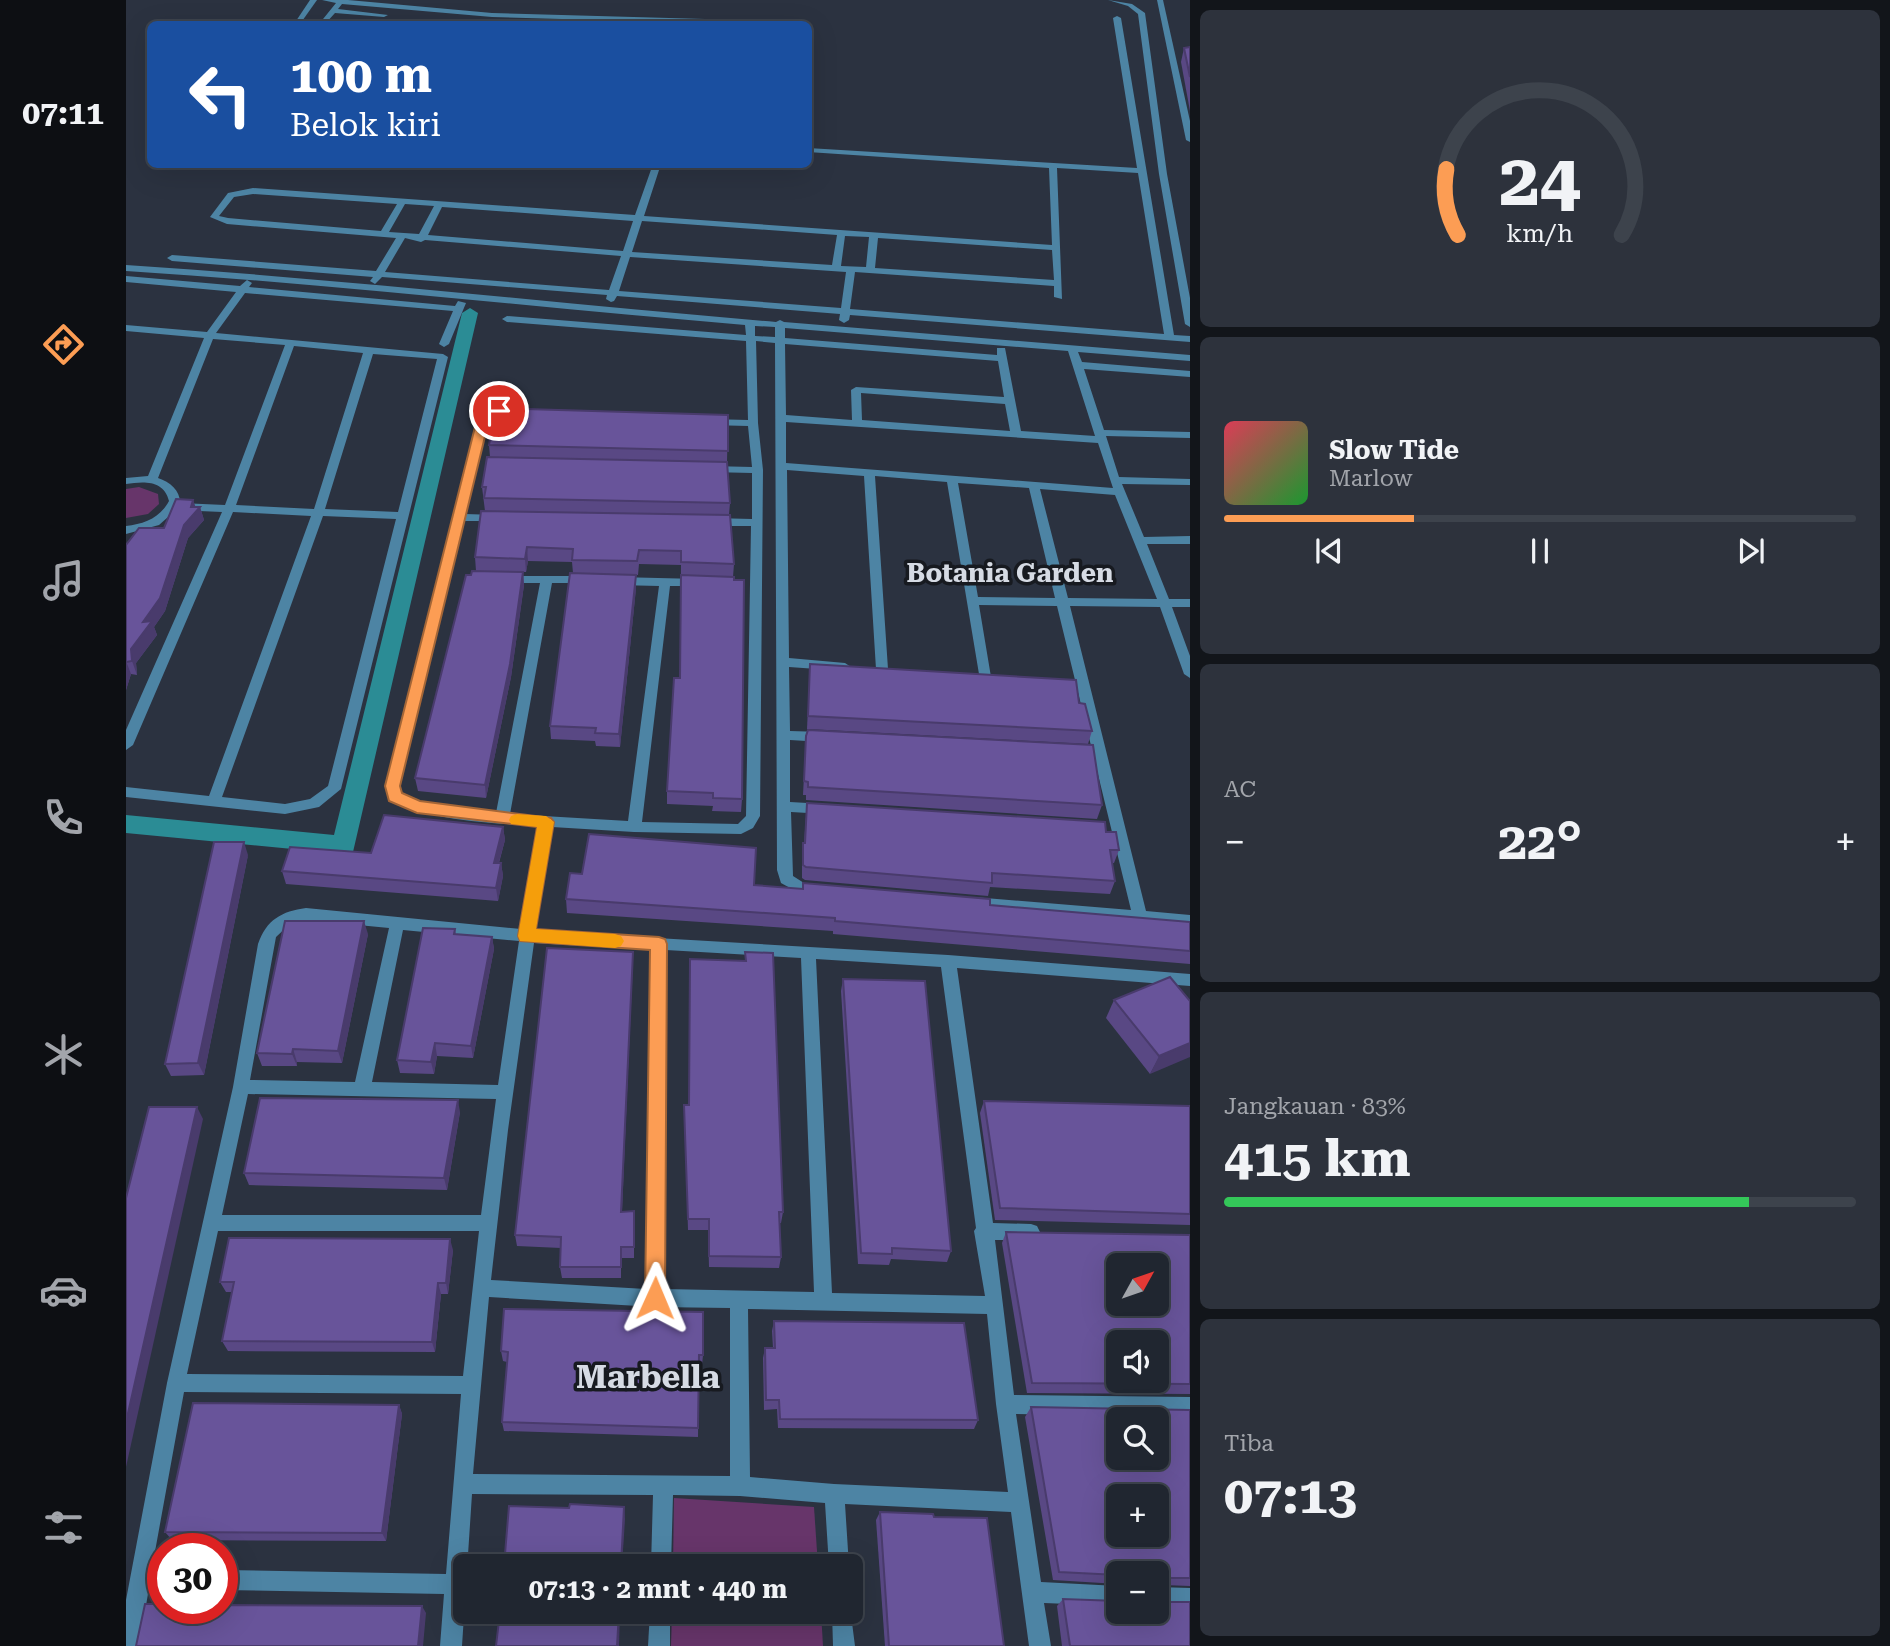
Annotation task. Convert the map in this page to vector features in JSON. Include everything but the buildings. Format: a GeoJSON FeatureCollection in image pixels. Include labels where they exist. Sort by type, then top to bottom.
{"type":"FeatureCollection","features":[{"type":"Feature","properties":{"kind":"street"},"geometry":{"type":"LineString","coordinates":[[299,21],[314,0]]}},
{"type":"Feature","properties":{"kind":"street"},"geometry":{"type":"LineString","coordinates":[[325,0],[492,15],[627,21]]}},
{"type":"Feature","properties":{"kind":"street"},"geometry":{"type":"LineString","coordinates":[[1111,0],[1130,5],[1141,13],[1163,174],[1190,324]]}},
{"type":"Feature","properties":{"kind":"street"},"geometry":{"type":"LineString","coordinates":[[1160,0],[1190,140]]}},
{"type":"Feature","properties":{"kind":"street"},"geometry":{"type":"LineString","coordinates":[[325,21],[341,2]]}},
{"type":"Feature","properties":{"kind":"street"},"geometry":{"type":"LineString","coordinates":[[333,11],[451,21]]}},
{"type":"Feature","properties":{"kind":"street"},"geometry":{"type":"LineString","coordinates":[[705,21],[708,12]]}},
{"type":"Feature","properties":{"kind":"street"},"geometry":{"type":"LineString","coordinates":[[489,21],[492,15]]}},
{"type":"Feature","properties":{"kind":"street"},"geometry":{"type":"LineString","coordinates":[[503,21],[507,16]]}},
{"type":"Feature","properties":{"kind":"street"},"geometry":{"type":"LineString","coordinates":[[1117,18],[1169,337]]}},
{"type":"Feature","properties":{"kind":"street"},"geometry":{"type":"LineString","coordinates":[[1179,84],[1190,85]]}},
{"type":"Feature","properties":{"kind":"street"},"geometry":{"type":"LineString","coordinates":[[812,150],[1143,172]]}},
{"type":"Feature","properties":{"kind":"street"},"geometry":{"type":"LineString","coordinates":[[1053,166],[1059,297]]}},
{"type":"Feature","properties":{"kind":"street"},"geometry":{"type":"LineString","coordinates":[[607,311],[656,168]]}},
{"type":"Feature","properties":{"kind":"street"},"geometry":{"type":"LineString","coordinates":[[1056,248],[244,191],[231,195],[214,217],[227,221],[421,239],[1058,283]]}},
{"type":"Feature","properties":{"kind":"street"},"geometry":{"type":"LineString","coordinates":[[383,235],[402,203]]}},
{"type":"Feature","properties":{"kind":"street"},"geometry":{"type":"LineString","coordinates":[[421,239],[439,205]]}},
{"type":"Feature","properties":{"kind":"street"},"geometry":{"type":"LineString","coordinates":[[836,268],[841,234]]}},
{"type":"Feature","properties":{"kind":"street"},"geometry":{"type":"LineString","coordinates":[[371,288],[401,237]]}},
{"type":"Feature","properties":{"kind":"street"},"geometry":{"type":"LineString","coordinates":[[870,271],[874,237]]}},
{"type":"Feature","properties":{"kind":"street"},"geometry":{"type":"LineString","coordinates":[[172,258],[1190,339]]}},
{"type":"Feature","properties":{"kind":"street"},"geometry":{"type":"LineString","coordinates":[[236,275],[241,263]]}},
{"type":"Feature","properties":{"kind":"street"},"geometry":{"type":"LineString","coordinates":[[126,268],[252,276],[607,311],[634,311],[1190,358]]}},
{"type":"Feature","properties":{"kind":"street"},"geometry":{"type":"LineString","coordinates":[[844,328],[851,270]]}},
{"type":"Feature","properties":{"kind":"street"},"geometry":{"type":"LineString","coordinates":[[152,480],[209,337],[252,276]]}},
{"type":"Feature","properties":{"kind":"street"},"geometry":{"type":"LineString","coordinates":[[126,279],[458,309]]}},
{"type":"Feature","properties":{"kind":"street"},"geometry":{"type":"LineString","coordinates":[[631,295],[634,311]]}},
{"type":"Feature","properties":{"kind":"street"},"geometry":{"type":"LineString","coordinates":[[444,344],[463,297]]}},
{"type":"Feature","properties":{"kind":"street"},"geometry":{"type":"LineString","coordinates":[[507,319],[1003,358]]}},
{"type":"Feature","properties":{"kind":"street"},"geometry":{"type":"LineString","coordinates":[[525,410],[491,412],[486,415],[460,517],[452,577],[393,786],[394,797],[417,807],[502,819],[730,830],[748,824],[753,816],[750,584],[757,523],[758,470],[748,336],[750,321]]}},
{"type":"Feature","properties":{"kind":"street"},"geometry":{"type":"LineString","coordinates":[[780,323],[786,879],[802,888],[842,892]]}},
{"type":"Feature","properties":{"kind":"street"},"geometry":{"type":"LineString","coordinates":[[126,792],[285,808],[314,803],[334,789],[443,357],[127,330]]}},
{"type":"Feature","properties":{"kind":"street"},"geometry":{"type":"LineString","coordinates":[[1000,342],[1016,434]]}},
{"type":"Feature","properties":{"kind":"street"},"geometry":{"type":"LineString","coordinates":[[126,745],[229,509],[290,344]]}},
{"type":"Feature","properties":{"kind":"street"},"geometry":{"type":"LineString","coordinates":[[1072,348],[1118,486],[1190,674]]}},
{"type":"Feature","properties":{"kind":"street"},"geometry":{"type":"LineString","coordinates":[[214,801],[318,513],[369,351]]}},
{"type":"Feature","properties":{"kind":"street"},"geometry":{"type":"LineString","coordinates":[[1077,365],[1190,374]]}},
{"type":"Feature","properties":{"kind":"street"},"geometry":{"type":"LineString","coordinates":[[857,422],[856,390],[1010,401]]}},
{"type":"Feature","properties":{"kind":"street"},"geometry":{"type":"LineString","coordinates":[[781,418],[1016,434],[1190,435]]}},
{"type":"Feature","properties":{"kind":"street"},"geometry":{"type":"LineString","coordinates":[[702,421],[753,423]]}},
{"type":"Feature","properties":{"kind":"street"},"geometry":{"type":"LineString","coordinates":[[472,464],[486,465]]}},
{"type":"Feature","properties":{"kind":"street"},"geometry":{"type":"LineString","coordinates":[[782,466],[1034,486],[1118,486],[1190,482]]}},
{"type":"Feature","properties":{"kind":"street"},"geometry":{"type":"LineString","coordinates":[[704,469],[758,470]]}},
{"type":"Feature","properties":{"kind":"street"},"geometry":{"type":"LineString","coordinates":[[784,662],[876,669],[870,473]]}},
{"type":"Feature","properties":{"kind":"street"},"geometry":{"type":"LineString","coordinates":[[952,479],[984,677]]}},
{"type":"Feature","properties":{"kind":"street"},"geometry":{"type":"LineString","coordinates":[[126,481],[152,480],[168,486],[174,493],[173,506],[162,519],[126,530]]}},
{"type":"Feature","properties":{"kind":"street"},"geometry":{"type":"LineString","coordinates":[[1034,486],[1077,684],[1113,828],[1140,917]]}},
{"type":"Feature","properties":{"kind":"street"},"geometry":{"type":"LineString","coordinates":[[173,506],[401,516]]}},
{"type":"Feature","properties":{"kind":"street"},"geometry":{"type":"LineString","coordinates":[[460,517],[514,518]]}},
{"type":"Feature","properties":{"kind":"street"},"geometry":{"type":"LineString","coordinates":[[703,522],[757,523]]}},
{"type":"Feature","properties":{"kind":"street"},"geometry":{"type":"LineString","coordinates":[[1140,541],[1190,540]]}},
{"type":"Feature","properties":{"kind":"street"},"geometry":{"type":"LineString","coordinates":[[496,578],[717,583]]}},
{"type":"Feature","properties":{"kind":"street"},"geometry":{"type":"LineString","coordinates":[[502,819],[547,580]]}},
{"type":"Feature","properties":{"kind":"street"},"geometry":{"type":"LineString","coordinates":[[634,827],[665,582]]}},
{"type":"Feature","properties":{"kind":"street"},"geometry":{"type":"LineString","coordinates":[[972,601],[1190,603]]}},
{"type":"Feature","properties":{"kind":"street"},"geometry":{"type":"LineString","coordinates":[[784,735],[839,738]]}},
{"type":"Feature","properties":{"kind":"street"},"geometry":{"type":"LineString","coordinates":[[785,807],[841,810]]}},
{"type":"Feature","properties":{"kind":"street"},"geometry":{"type":"LineString","coordinates":[[457,1554],[469,1385],[488,1223],[526,936],[546,822]]}},
{"type":"Feature","properties":{"kind":"street"},"geometry":{"type":"LineString","coordinates":[[964,902],[1190,921]]}},
{"type":"Feature","properties":{"kind":"street"},"geometry":{"type":"LineString","coordinates":[[158,1533],[176,1383],[241,1087],[269,930],[279,922],[293,915],[306,914],[526,936],[948,961],[1190,980]]}},
{"type":"Feature","properties":{"kind":"street"},"geometry":{"type":"LineString","coordinates":[[362,1089],[397,924]]}},
{"type":"Feature","properties":{"kind":"street"},"geometry":{"type":"LineString","coordinates":[[655,1298],[659,944]]}},
{"type":"Feature","properties":{"kind":"street"},"geometry":{"type":"LineString","coordinates":[[808,953],[824,1301]]}},
{"type":"Feature","properties":{"kind":"street"},"geometry":{"type":"LineString","coordinates":[[948,961],[974,1103],[983,1231],[995,1305],[1018,1502],[1041,1646]]}},
{"type":"Feature","properties":{"kind":"street"},"geometry":{"type":"LineString","coordinates":[[241,1087],[504,1092]]}},
{"type":"Feature","properties":{"kind":"street"},"geometry":{"type":"LineString","coordinates":[[210,1223],[488,1223]]}},
{"type":"Feature","properties":{"kind":"street"},"geometry":{"type":"LineString","coordinates":[[983,1231],[1052,1233]]}},
{"type":"Feature","properties":{"kind":"street"},"geometry":{"type":"LineString","coordinates":[[481,1288],[655,1298],[995,1305]]}},
{"type":"Feature","properties":{"kind":"street"},"geometry":{"type":"LineString","coordinates":[[739,1299],[740,1486]]}},
{"type":"Feature","properties":{"kind":"street"},"geometry":{"type":"LineString","coordinates":[[176,1383],[469,1385]]}},
{"type":"Feature","properties":{"kind":"street"},"geometry":{"type":"LineString","coordinates":[[1005,1404],[1190,1407]]}},
{"type":"Feature","properties":{"kind":"street"},"geometry":{"type":"LineString","coordinates":[[462,1484],[740,1486],[834,1494],[1018,1502]]}},
{"type":"Feature","properties":{"kind":"street"},"geometry":{"type":"LineString","coordinates":[[661,1554],[663,1485]]}},
{"type":"Feature","properties":{"kind":"street"},"geometry":{"type":"LineString","coordinates":[[834,1494],[838,1554]]}},
{"type":"Feature","properties":{"kind":"street"},"geometry":{"type":"LineString","coordinates":[[238,1580],[453,1584]]}},
{"type":"Feature","properties":{"kind":"street"},"geometry":{"type":"LineString","coordinates":[[1033,1592],[1106,1595]]}},
{"type":"Feature","properties":{"kind":"street"},"geometry":{"type":"LineString","coordinates":[[128,1646],[147,1594]]}},
{"type":"Feature","properties":{"kind":"street"},"geometry":{"type":"LineString","coordinates":[[1169,1597],[1190,1598]]}},
{"type":"Feature","properties":{"kind":"street"},"geometry":{"type":"LineString","coordinates":[[451,1646],[453,1615]]}},
{"type":"Feature","properties":{"kind":"street"},"geometry":{"type":"LineString","coordinates":[[659,1646],[660,1624]]}},
{"type":"Feature","properties":{"kind":"street"},"geometry":{"type":"LineString","coordinates":[[843,1624],[844,1646]]}},
{"type":"Feature","properties":{"kind":"shaded area"},"geometry":{"type":"Polygon","coordinates":[[[139,487],[158,494],[159,504],[148,514],[126,518],[126,489],[139,487]]]}},
{"type":"Feature","properties":{"kind":"shaded area"},"geometry":{"type":"Polygon","coordinates":[[[674,1498],[814,1507],[817,1554],[673,1554],[674,1498]]]}},
{"type":"Feature","properties":{"kind":"shaded area"},"geometry":{"type":"Polygon","coordinates":[[[672,1624],[822,1624],[823,1646],[671,1646],[672,1624]]]}},
{"type":"Feature","properties":{"kind":"waterway"},"geometry":{"type":"LineString","coordinates":[[126,824],[344,845],[470,313]]}},
{"type":"Feature","properties":{"kind":"slow traffic"},"geometry":{"type":"LineString","coordinates":[[517,820],[546,822],[526,936],[615,941]]}},
{"type":"Feature","properties":{"kind":"district","name":"Botania Garden"},"geometry":{"type":"Point","coordinates":[1010,573]}},
{"type":"Feature","properties":{"kind":"district","name":"Marbella"},"geometry":{"type":"Point","coordinates":[648,1377]}},
{"type":"Feature","properties":{"kind":"route"},"geometry":{"type":"LineString","coordinates":[[499,411],[491,412],[483,419],[393,786],[394,797],[417,807],[502,819],[546,822],[526,936],[659,944],[655,1298]]}}]}
